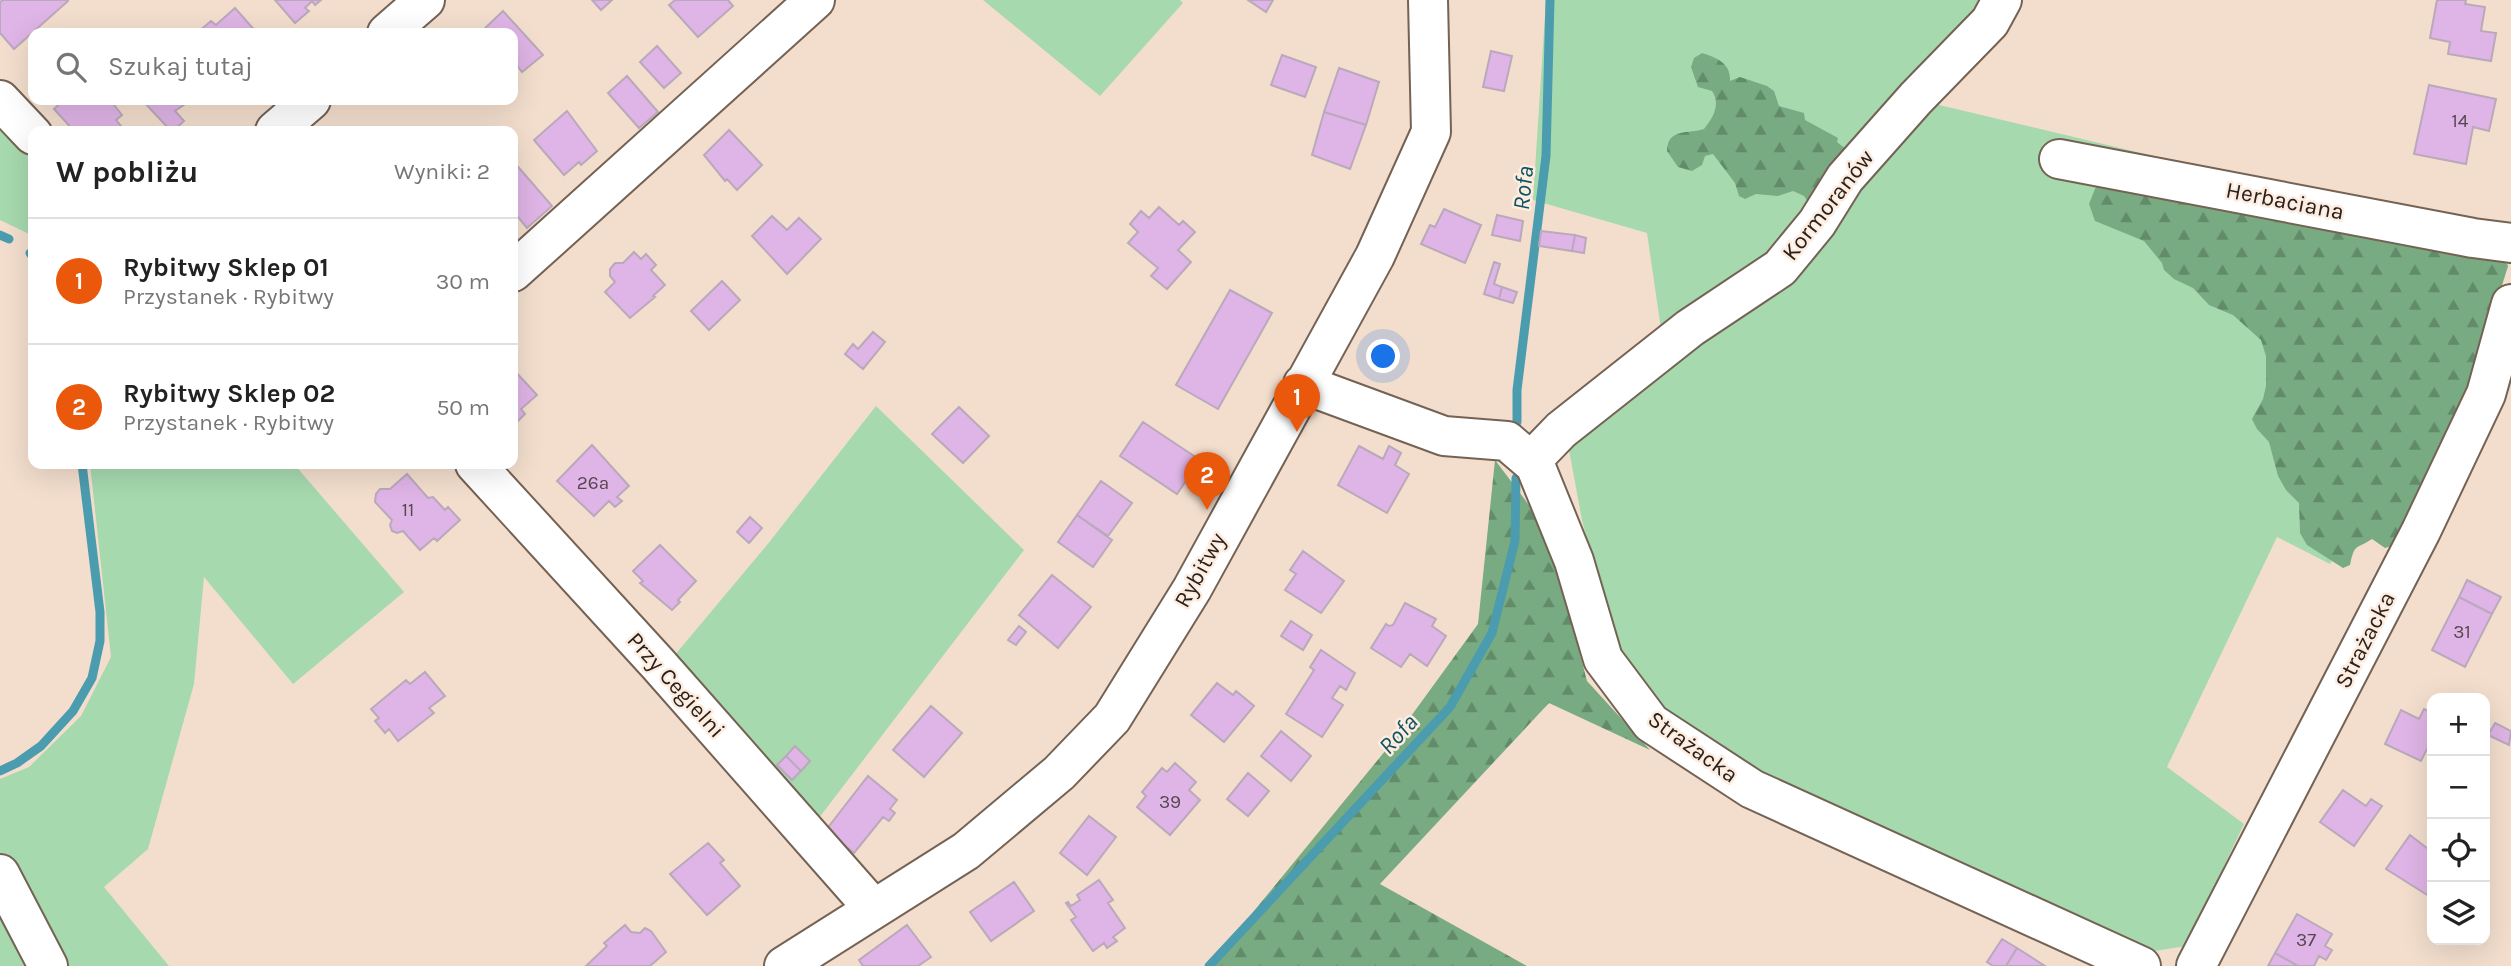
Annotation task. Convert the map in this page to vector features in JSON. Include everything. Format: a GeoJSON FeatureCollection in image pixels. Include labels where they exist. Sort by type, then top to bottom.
{"type":"FeatureCollection","features":[{"type":"Feature","properties":{"kind":"street"},"geometry":{"type":"LineString","coordinates":[[393,28],[425,0]]}},
{"type":"Feature","properties":{"kind":"street"},"geometry":{"type":"LineString","coordinates":[[518,267],[815,0]]}},
{"type":"Feature","properties":{"kind":"street","name":"Rybitwy"},"geometry":{"type":"LineString","coordinates":[[783,966],[966,851],[1059,773],[1112,718],[1192,589],[1375,256],[1431,132],[1428,0]]}},
{"type":"Feature","properties":{"kind":"street","name":"Kormoranów"},"geometry":{"type":"LineString","coordinates":[[1531,461],[1561,430],[1679,337],[1780,268],[1817,223],[1845,178],[1916,98],[1990,22],[2002,0]]}},
{"type":"Feature","properties":{"kind":"street"},"geometry":{"type":"LineString","coordinates":[[0,100],[28,130]]}},
{"type":"Feature","properties":{"kind":"street"},"geometry":{"type":"LineString","coordinates":[[281,126],[305,105]]}},
{"type":"Feature","properties":{"kind":"street","name":"Herbaciana"},"geometry":{"type":"LineString","coordinates":[[2059,159],[2511,243]]}},
{"type":"Feature","properties":{"kind":"street","name":"Strażacka"},"geometry":{"type":"LineString","coordinates":[[2196,966],[2445,481],[2486,394],[2511,304]]}},
{"type":"Feature","properties":{"kind":"street","name":"Strażacka"},"geometry":{"type":"LineString","coordinates":[[1303,384],[1444,436],[1507,441],[1531,461],[1574,561],[1603,659],[1651,723],[1752,789],[2141,966]]}},
{"type":"Feature","properties":{"kind":"street","name":"Przy Cegielni"},"geometry":{"type":"LineString","coordinates":[[480,469],[659,664],[874,909]]}},
{"type":"Feature","properties":{"kind":"street"},"geometry":{"type":"LineString","coordinates":[[0,874],[48,966]]}},
{"type":"Feature","properties":{"kind":"green space"},"geometry":{"type":"Polygon","coordinates":[[[983,0],[1180,0],[1183,3],[1100,96],[983,0]]]}},
{"type":"Feature","properties":{"kind":"green space"},"geometry":{"type":"Polygon","coordinates":[[[1546,0],[1992,0],[1801,230],[1662,336],[1647,233],[1533,200],[1546,0]]]}},
{"type":"Feature","properties":{"kind":"green space"},"geometry":{"type":"Polygon","coordinates":[[[1702,53],[1718,59],[1726,66],[1730,81],[1740,77],[1767,86],[1774,91],[1779,106],[1804,113],[1805,120],[1838,138],[1837,142],[1852,154],[1809,203],[1804,196],[1793,191],[1778,196],[1756,194],[1745,199],[1739,196],[1735,183],[1713,154],[1705,156],[1702,165],[1692,171],[1678,167],[1667,151],[1671,139],[1680,133],[1704,129],[1716,106],[1712,91],[1698,87],[1691,67],[1694,58],[1702,53]]]}},
{"type":"Feature","properties":{"kind":"green space"},"geometry":{"type":"Polygon","coordinates":[[[1935,104],[2511,241],[2511,256],[2455,436],[2359,516],[2330,564],[2277,537],[2167,767],[2244,824],[2186,946],[2142,953],[1785,787],[1702,739],[1643,692],[1612,636],[1582,520],[1569,450],[1595,415],[1848,199],[1935,104]]]}},
{"type":"Feature","properties":{"kind":"green space"},"geometry":{"type":"Polygon","coordinates":[[[0,123],[28,156],[28,234],[0,220],[0,123]]]}},
{"type":"Feature","properties":{"kind":"green space"},"geometry":{"type":"Polygon","coordinates":[[[2097,184],[2504,261],[2508,266],[2455,436],[2392,546],[2385,548],[2372,539],[2357,548],[2350,565],[2343,568],[2307,545],[2300,533],[2299,503],[2286,490],[2278,476],[2269,442],[2252,419],[2263,399],[2266,386],[2266,356],[2261,340],[2233,315],[2209,305],[2193,288],[2174,279],[2164,270],[2162,263],[2144,241],[2095,221],[2089,204],[2097,184]]]}},
{"type":"Feature","properties":{"kind":"green space"},"geometry":{"type":"Polygon","coordinates":[[[876,406],[1024,550],[812,827],[669,662],[767,545],[876,406]]]}},
{"type":"Feature","properties":{"kind":"green space"},"geometry":{"type":"Polygon","coordinates":[[[1495,460],[1541,521],[1557,566],[1587,681],[1650,750],[1549,703],[1380,884],[1527,966],[1209,966],[1390,745],[1478,624],[1495,460]]]}},
{"type":"Feature","properties":{"kind":"green space"},"geometry":{"type":"Polygon","coordinates":[[[91,469],[298,469],[404,592],[293,684],[204,577],[194,684],[148,849],[104,887],[169,966],[0,966],[0,779],[29,767],[81,716],[111,657],[91,469]]]}},
{"type":"Feature","properties":{"kind":"building"},"geometry":{"type":"Polygon","coordinates":[[[275,0],[321,0],[315,5],[312,1],[305,8],[309,11],[295,23],[275,0]]]}},
{"type":"Feature","properties":{"kind":"building"},"geometry":{"type":"Polygon","coordinates":[[[592,0],[612,0],[601,10],[592,0]]]}},
{"type":"Feature","properties":{"kind":"building"},"geometry":{"type":"Polygon","coordinates":[[[675,0],[728,0],[733,6],[698,37],[669,5],[675,0]]]}},
{"type":"Feature","properties":{"kind":"building"},"geometry":{"type":"Polygon","coordinates":[[[1248,0],[1273,0],[1266,12],[1248,0]]]}},
{"type":"Feature","properties":{"kind":"building"},"geometry":{"type":"Polygon","coordinates":[[[2437,0],[2466,0],[2465,4],[2485,7],[2481,31],[2496,33],[2491,61],[2448,54],[2450,42],[2430,38],[2437,0]]]}},
{"type":"Feature","properties":{"kind":"building"},"geometry":{"type":"Polygon","coordinates":[[[68,1],[38,28],[28,28],[28,37],[14,49],[0,33],[0,2],[68,1]]]}},
{"type":"Feature","properties":{"kind":"building"},"geometry":{"type":"Polygon","coordinates":[[[235,8],[253,28],[203,28],[211,21],[216,25],[235,8]]]}},
{"type":"Feature","properties":{"kind":"building"},"geometry":{"type":"Polygon","coordinates":[[[503,11],[543,55],[522,72],[518,67],[518,28],[485,28],[503,11]]]}},
{"type":"Feature","properties":{"kind":"building"},"geometry":{"type":"Polygon","coordinates":[[[657,46],[681,73],[664,88],[640,62],[657,46]]]}},
{"type":"Feature","properties":{"kind":"building"},"geometry":{"type":"Polygon","coordinates":[[[1491,51],[1512,56],[1504,91],[1483,87],[1491,51]]]}},
{"type":"Feature","properties":{"kind":"building"},"geometry":{"type":"Polygon","coordinates":[[[1282,55],[1316,67],[1305,97],[1271,85],[1282,55]]]}},
{"type":"Feature","properties":{"kind":"building"},"geometry":{"type":"Polygon","coordinates":[[[1339,68],[1379,82],[1366,125],[1324,112],[1339,68]]]}},
{"type":"Feature","properties":{"kind":"building"},"geometry":{"type":"Polygon","coordinates":[[[627,76],[658,112],[639,128],[608,93],[627,76]]]}},
{"type":"Feature","properties":{"kind":"building"},"geometry":{"type":"Polygon","coordinates":[[[2429,85],[2496,99],[2489,131],[2473,127],[2466,164],[2414,154],[2429,85]]]}},
{"type":"Feature","properties":{"kind":"building"},"geometry":{"type":"Polygon","coordinates":[[[58,105],[114,105],[122,115],[116,120],[121,126],[69,126],[54,109],[58,105]]]}},
{"type":"Feature","properties":{"kind":"building"},"geometry":{"type":"Polygon","coordinates":[[[147,105],[184,105],[175,111],[184,121],[178,126],[166,126],[147,105]]]}},
{"type":"Feature","properties":{"kind":"building"},"geometry":{"type":"Polygon","coordinates":[[[567,111],[597,151],[564,175],[534,140],[567,111]]]}},
{"type":"Feature","properties":{"kind":"building"},"geometry":{"type":"Polygon","coordinates":[[[1324,112],[1366,125],[1350,169],[1312,155],[1324,112]]]}},
{"type":"Feature","properties":{"kind":"building"},"geometry":{"type":"Polygon","coordinates":[[[729,130],[762,165],[737,190],[727,179],[725,181],[704,155],[729,130]]]}},
{"type":"Feature","properties":{"kind":"building"},"geometry":{"type":"Polygon","coordinates":[[[518,167],[552,206],[527,228],[518,217],[518,167]]]}},
{"type":"Feature","properties":{"kind":"building"},"geometry":{"type":"Polygon","coordinates":[[[1159,207],[1179,225],[1183,221],[1195,232],[1178,250],[1191,262],[1167,289],[1151,276],[1158,268],[1128,243],[1138,232],[1130,224],[1141,211],[1149,218],[1159,207]]]}},
{"type":"Feature","properties":{"kind":"building"},"geometry":{"type":"Polygon","coordinates":[[[1444,209],[1481,225],[1465,263],[1421,244],[1430,225],[1435,227],[1444,209]]]}},
{"type":"Feature","properties":{"kind":"building"},"geometry":{"type":"Polygon","coordinates":[[[1497,215],[1523,221],[1520,241],[1492,235],[1497,215]]]}},
{"type":"Feature","properties":{"kind":"building"},"geometry":{"type":"Polygon","coordinates":[[[772,216],[787,230],[799,218],[821,239],[787,274],[752,236],[772,216]]]}},
{"type":"Feature","properties":{"kind":"building"},"geometry":{"type":"Polygon","coordinates":[[[1541,231],[1575,235],[1572,251],[1539,246],[1541,231]]]}},
{"type":"Feature","properties":{"kind":"building"},"geometry":{"type":"Polygon","coordinates":[[[1575,235],[1586,238],[1584,253],[1572,251],[1575,235]]]}},
{"type":"Feature","properties":{"kind":"building"},"geometry":{"type":"Polygon","coordinates":[[[634,252],[641,259],[646,254],[656,265],[651,270],[665,285],[630,318],[605,292],[615,282],[610,276],[610,269],[615,263],[623,263],[634,252]]]}},
{"type":"Feature","properties":{"kind":"building"},"geometry":{"type":"Polygon","coordinates":[[[1494,262],[1500,264],[1494,284],[1502,287],[1499,299],[1484,294],[1494,262]]]}},
{"type":"Feature","properties":{"kind":"building"},"geometry":{"type":"Polygon","coordinates":[[[722,281],[740,300],[709,330],[691,311],[722,281]]]}},
{"type":"Feature","properties":{"kind":"building"},"geometry":{"type":"Polygon","coordinates":[[[1502,287],[1517,292],[1513,303],[1499,299],[1502,287]]]}},
{"type":"Feature","properties":{"kind":"building"},"geometry":{"type":"Polygon","coordinates":[[[1230,290],[1272,313],[1218,409],[1176,385],[1230,290]]]}},
{"type":"Feature","properties":{"kind":"building"},"geometry":{"type":"Polygon","coordinates":[[[873,332],[885,342],[863,369],[845,354],[853,344],[858,349],[873,332]]]}},
{"type":"Feature","properties":{"kind":"building"},"geometry":{"type":"Polygon","coordinates":[[[518,374],[537,395],[521,409],[525,414],[518,421],[518,374]]]}},
{"type":"Feature","properties":{"kind":"building"},"geometry":{"type":"Polygon","coordinates":[[[959,407],[989,436],[963,463],[932,434],[959,407]]]}},
{"type":"Feature","properties":{"kind":"building"},"geometry":{"type":"Polygon","coordinates":[[[1143,422],[1200,460],[1177,494],[1120,456],[1143,422]]]}},
{"type":"Feature","properties":{"kind":"building"},"geometry":{"type":"Polygon","coordinates":[[[592,445],[629,486],[617,497],[622,501],[615,507],[609,501],[594,516],[557,481],[592,445]]]}},
{"type":"Feature","properties":{"kind":"building"},"geometry":{"type":"Polygon","coordinates":[[[1359,446],[1383,459],[1389,446],[1401,453],[1395,465],[1409,474],[1387,513],[1338,485],[1359,446]]]}},
{"type":"Feature","properties":{"kind":"building"},"geometry":{"type":"Polygon","coordinates":[[[407,474],[428,498],[433,497],[445,510],[448,507],[460,520],[437,541],[434,538],[420,550],[403,531],[392,531],[392,520],[375,502],[380,489],[390,489],[407,474]]]}},
{"type":"Feature","properties":{"kind":"building"},"geometry":{"type":"Polygon","coordinates":[[[1101,481],[1132,503],[1108,536],[1077,515],[1101,481]]]}},
{"type":"Feature","properties":{"kind":"building"},"geometry":{"type":"Polygon","coordinates":[[[1077,515],[1112,540],[1093,567],[1058,542],[1077,515]]]}},
{"type":"Feature","properties":{"kind":"building"},"geometry":{"type":"Polygon","coordinates":[[[750,517],[762,528],[749,543],[737,532],[750,517]]]}},
{"type":"Feature","properties":{"kind":"building"},"geometry":{"type":"Polygon","coordinates":[[[660,545],[696,581],[672,610],[640,583],[643,581],[633,571],[660,545]]]}},
{"type":"Feature","properties":{"kind":"building"},"geometry":{"type":"Polygon","coordinates":[[[1303,551],[1344,581],[1321,613],[1285,590],[1296,574],[1290,570],[1303,551]]]}},
{"type":"Feature","properties":{"kind":"building"},"geometry":{"type":"Polygon","coordinates":[[[1052,575],[1091,607],[1058,648],[1019,615],[1052,575]]]}},
{"type":"Feature","properties":{"kind":"building"},"geometry":{"type":"Polygon","coordinates":[[[2467,580],[2501,597],[2492,614],[2459,597],[2467,580]]]}},
{"type":"Feature","properties":{"kind":"building"},"geometry":{"type":"Polygon","coordinates":[[[2459,597],[2492,614],[2465,667],[2432,650],[2459,597]]]}},
{"type":"Feature","properties":{"kind":"building"},"geometry":{"type":"Polygon","coordinates":[[[1405,603],[1436,619],[1432,626],[1446,636],[1427,666],[1410,654],[1401,667],[1371,648],[1386,624],[1393,625],[1405,603]]]}},
{"type":"Feature","properties":{"kind":"building"},"geometry":{"type":"Polygon","coordinates":[[[1291,621],[1312,635],[1303,650],[1281,636],[1291,621]]]}},
{"type":"Feature","properties":{"kind":"building"},"geometry":{"type":"Polygon","coordinates":[[[1019,626],[1026,632],[1016,645],[1008,640],[1019,626]]]}},
{"type":"Feature","properties":{"kind":"building"},"geometry":{"type":"Polygon","coordinates":[[[1321,650],[1355,673],[1346,690],[1340,686],[1332,698],[1343,705],[1322,737],[1286,714],[1314,670],[1310,667],[1321,650]]]}},
{"type":"Feature","properties":{"kind":"building"},"geometry":{"type":"Polygon","coordinates":[[[425,672],[445,696],[429,708],[434,713],[398,741],[389,729],[385,733],[375,721],[379,718],[371,709],[406,680],[410,684],[425,672]]]}},
{"type":"Feature","properties":{"kind":"building"},"geometry":{"type":"Polygon","coordinates":[[[1217,683],[1233,695],[1236,691],[1254,706],[1224,742],[1191,715],[1217,683]]]}},
{"type":"Feature","properties":{"kind":"building"},"geometry":{"type":"Polygon","coordinates":[[[931,706],[962,733],[924,777],[893,750],[931,706]]]}},
{"type":"Feature","properties":{"kind":"building"},"geometry":{"type":"Polygon","coordinates":[[[2424,709],[2427,710],[2427,749],[2421,761],[2385,744],[2401,710],[2419,719],[2424,709]]]}},
{"type":"Feature","properties":{"kind":"building"},"geometry":{"type":"Polygon","coordinates":[[[2495,723],[2511,731],[2509,745],[2490,736],[2495,723]]]}},
{"type":"Feature","properties":{"kind":"building"},"geometry":{"type":"Polygon","coordinates":[[[1281,731],[1311,756],[1291,781],[1261,756],[1281,731]]]}},
{"type":"Feature","properties":{"kind":"building"},"geometry":{"type":"Polygon","coordinates":[[[795,746],[810,761],[801,771],[786,756],[795,746]]]}},
{"type":"Feature","properties":{"kind":"building"},"geometry":{"type":"Polygon","coordinates":[[[786,756],[801,771],[792,780],[777,765],[786,756]]]}},
{"type":"Feature","properties":{"kind":"building"},"geometry":{"type":"Polygon","coordinates":[[[1175,763],[1196,782],[1189,790],[1200,800],[1170,835],[1137,807],[1146,796],[1142,792],[1162,768],[1167,772],[1175,763]]]}},
{"type":"Feature","properties":{"kind":"building"},"geometry":{"type":"Polygon","coordinates":[[[1248,773],[1269,791],[1248,816],[1227,799],[1248,773]]]}},
{"type":"Feature","properties":{"kind":"building"},"geometry":{"type":"Polygon","coordinates":[[[868,776],[897,800],[890,809],[895,813],[889,821],[883,817],[854,853],[826,830],[868,776]]]}},
{"type":"Feature","properties":{"kind":"building"},"geometry":{"type":"Polygon","coordinates":[[[2343,790],[2366,806],[2371,799],[2382,806],[2354,846],[2320,822],[2343,790]]]}},
{"type":"Feature","properties":{"kind":"building"},"geometry":{"type":"Polygon","coordinates":[[[1089,816],[1116,837],[1087,875],[1060,853],[1089,816]]]}},
{"type":"Feature","properties":{"kind":"building"},"geometry":{"type":"Polygon","coordinates":[[[2410,835],[2427,848],[2427,895],[2386,869],[2410,835]]]}},
{"type":"Feature","properties":{"kind":"building"},"geometry":{"type":"Polygon","coordinates":[[[708,843],[724,860],[720,863],[740,886],[707,915],[670,874],[708,843]]]}},
{"type":"Feature","properties":{"kind":"building"},"geometry":{"type":"Polygon","coordinates":[[[1099,880],[1113,900],[1108,903],[1125,928],[1113,937],[1117,941],[1107,948],[1104,943],[1093,951],[1071,920],[1076,917],[1066,903],[1071,906],[1080,900],[1077,895],[1099,880]]]}},
{"type":"Feature","properties":{"kind":"building"},"geometry":{"type":"Polygon","coordinates":[[[1014,882],[1034,911],[991,941],[970,912],[1014,882]]]}},
{"type":"Feature","properties":{"kind":"building"},"geometry":{"type":"Polygon","coordinates":[[[2297,914],[2332,934],[2325,946],[2332,950],[2326,960],[2319,956],[2314,966],[2298,966],[2275,953],[2297,914]]]}},
{"type":"Feature","properties":{"kind":"building"},"geometry":{"type":"Polygon","coordinates":[[[625,925],[631,932],[640,933],[645,928],[651,931],[666,952],[650,966],[586,966],[607,946],[604,943],[625,925]]]}},
{"type":"Feature","properties":{"kind":"building"},"geometry":{"type":"Polygon","coordinates":[[[907,925],[931,957],[918,966],[863,966],[859,960],[907,925]]]}},
{"type":"Feature","properties":{"kind":"building"},"geometry":{"type":"Polygon","coordinates":[[[2002,939],[2017,948],[2006,966],[1993,966],[1987,962],[2002,939]]]}},
{"type":"Feature","properties":{"kind":"building"},"geometry":{"type":"Polygon","coordinates":[[[2017,948],[2045,966],[2006,966],[2017,948]]]}},
{"type":"Feature","properties":{"kind":"building"},"geometry":{"type":"Polygon","coordinates":[[[2275,953],[2298,966],[2268,966],[2275,953]]]}},
{"type":"Feature","properties":{"kind":"waterway","name":"Rofa"},"geometry":{"type":"LineString","coordinates":[[1517,422],[1517,390],[1546,156],[1550,0]]}},
{"type":"Feature","properties":{"kind":"waterway"},"geometry":{"type":"LineString","coordinates":[[0,235],[9,239]]}},
{"type":"Feature","properties":{"kind":"waterway"},"geometry":{"type":"LineString","coordinates":[[0,771],[41,746],[73,711],[92,678],[100,641],[100,612],[83,469]]}},
{"type":"Feature","properties":{"kind":"waterway","name":"Rofa"},"geometry":{"type":"LineString","coordinates":[[1209,966],[1450,707],[1492,633],[1515,541],[1516,478]]}},
{"type":"Feature","properties":{"kind":"place","name":"Rybitwy Sklep 01"},"geometry":{"type":"Point","coordinates":[1297,432]}},
{"type":"Feature","properties":{"kind":"place","name":"Rybitwy Sklep 02"},"geometry":{"type":"Point","coordinates":[1207,510]}}]}
